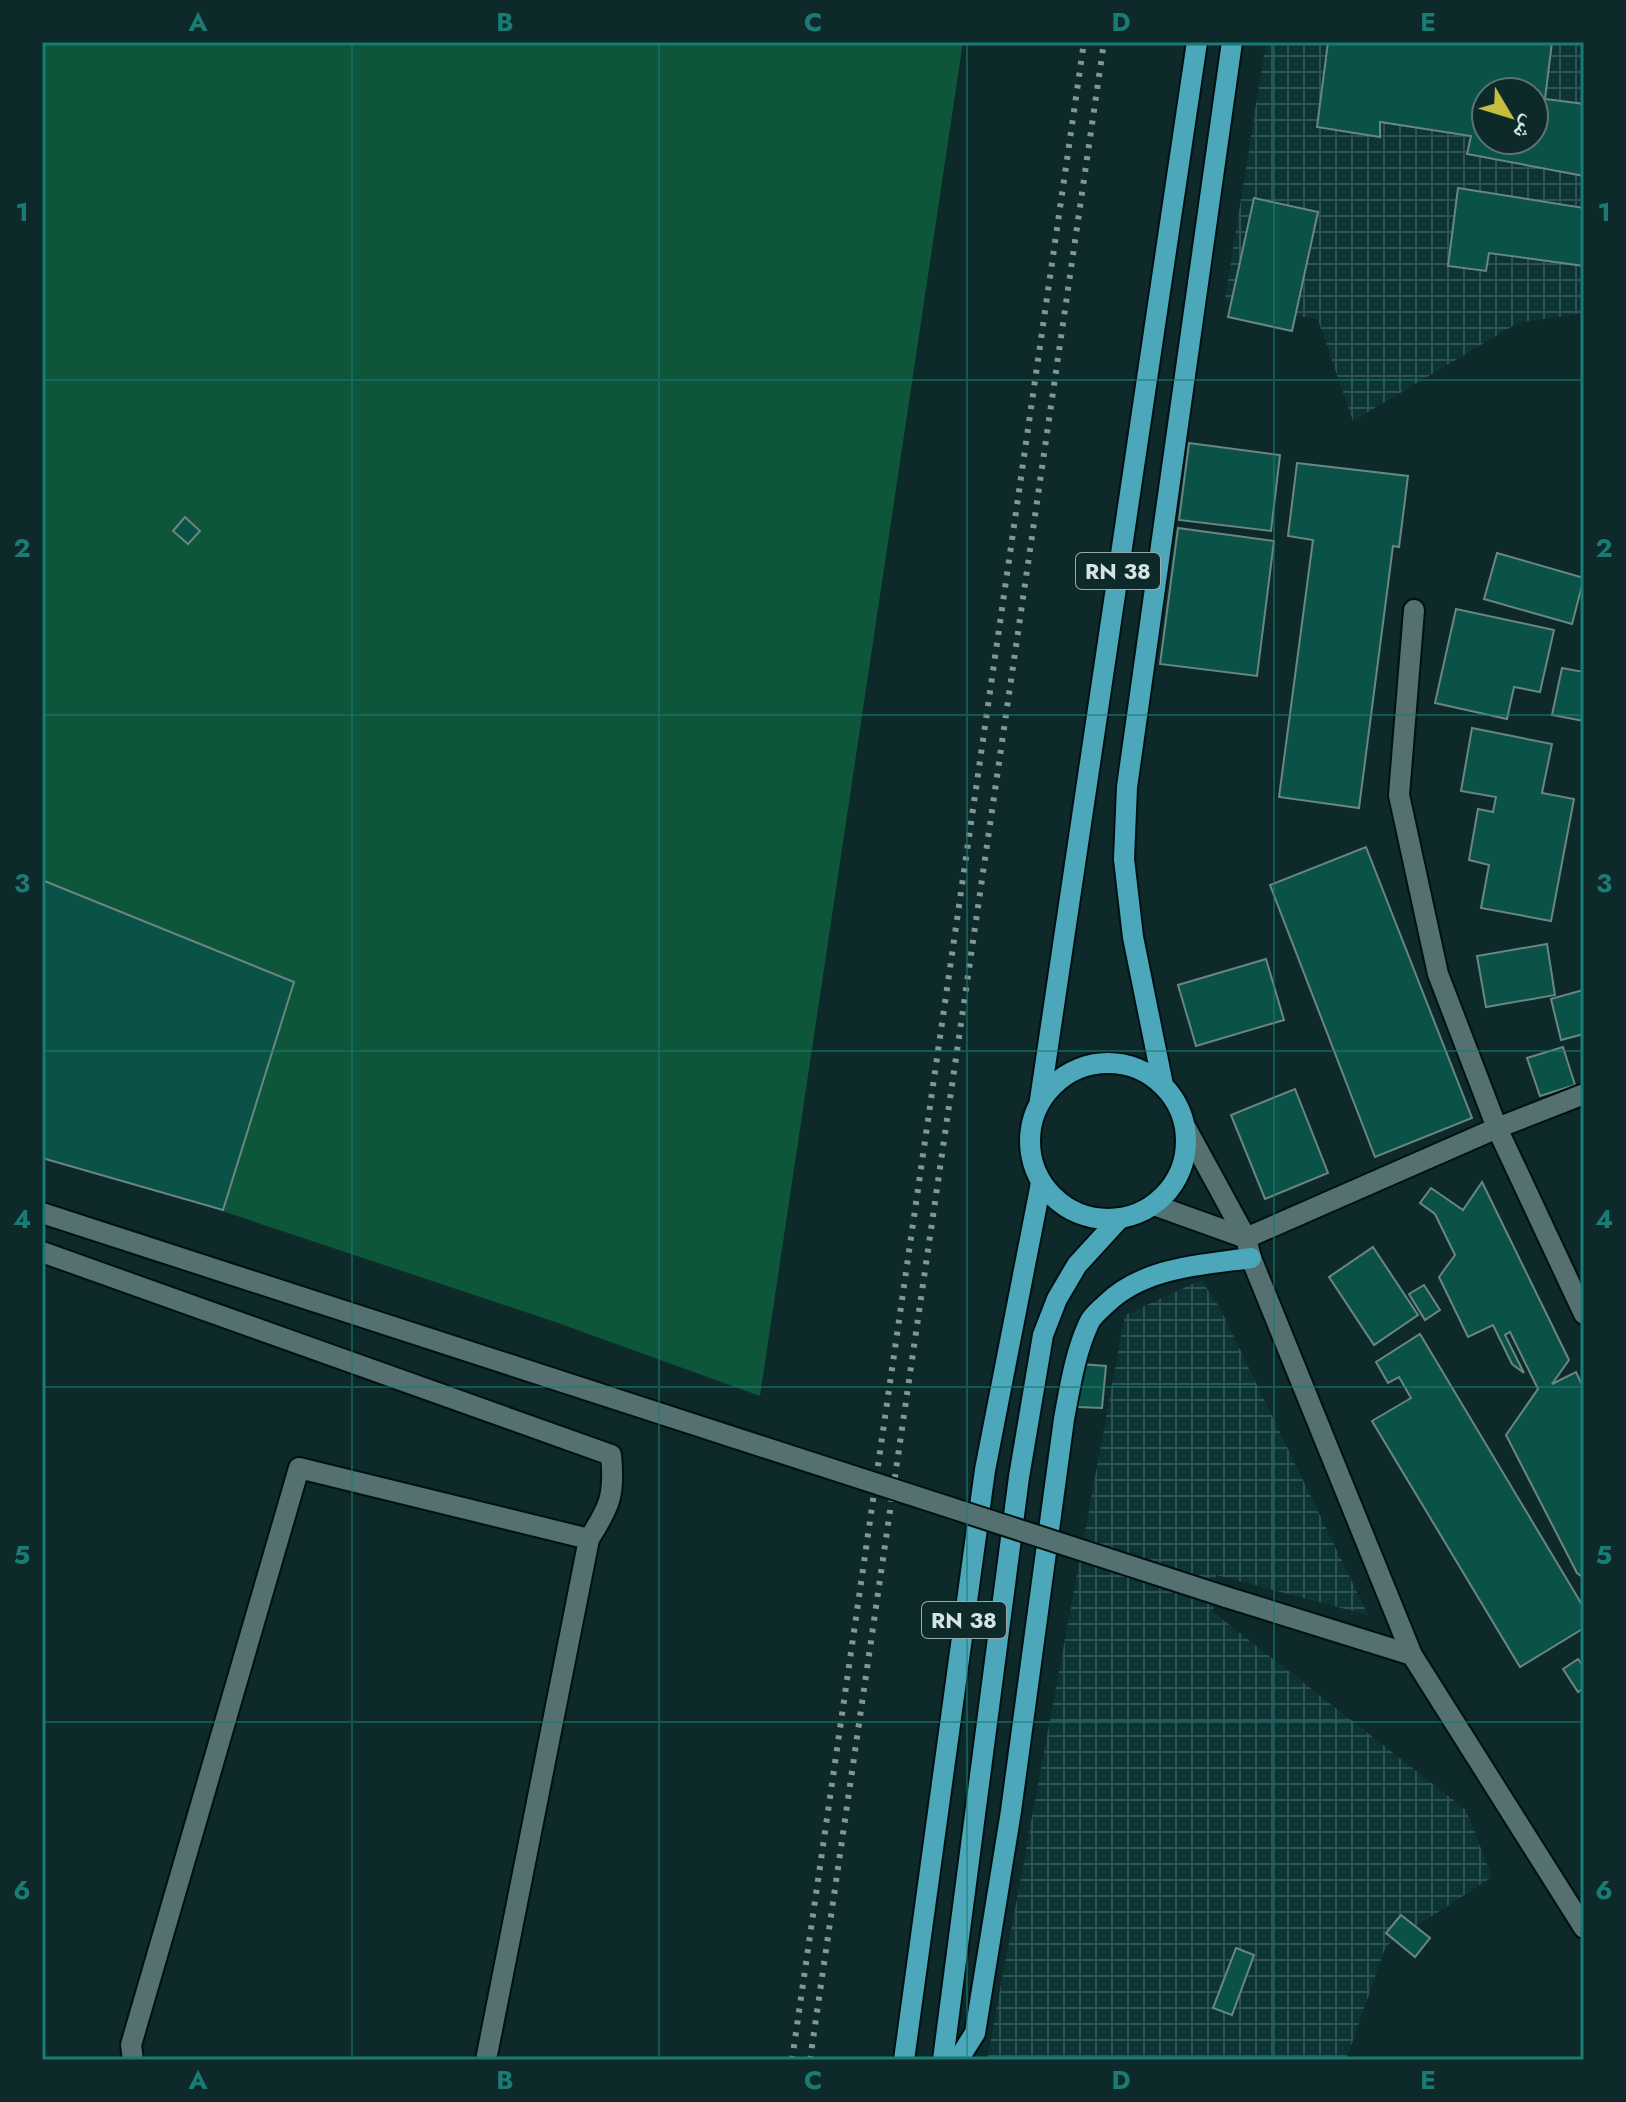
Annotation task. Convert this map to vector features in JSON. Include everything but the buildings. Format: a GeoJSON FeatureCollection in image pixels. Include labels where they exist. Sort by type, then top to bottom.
{"type":"FeatureCollection","features":[{"type":"Feature","properties":{"kind":"main road","name":"RN 38"},"geometry":{"type":"LineString","coordinates":[[1154,1205],[1130,1217],[1103,1220],[1078,1214],[1041,1183],[1032,1163],[1029,1142],[1031,1120],[1040,1100],[1197,42]]}},
{"type":"Feature","properties":{"kind":"main road","name":"RN 38"},"geometry":{"type":"LineString","coordinates":[[1186,1128],[1178,1105],[1163,1085],[1133,937],[1124,859],[1127,787],[1232,42]]}},
{"type":"Feature","properties":{"kind":"main road"},"geometry":{"type":"LineString","coordinates":[[1182,139],[1217,144]]}},
{"type":"Feature","properties":{"kind":"main road"},"geometry":{"type":"LineString","coordinates":[[1414,610],[1399,795],[1438,974],[1497,1128],[1584,1314]]}},
{"type":"Feature","properties":{"kind":"main road"},"geometry":{"type":"LineString","coordinates":[[1040,1100],[1059,1079],[1084,1066],[1113,1062],[1140,1069],[1163,1085]]}},
{"type":"Feature","properties":{"kind":"main road"},"geometry":{"type":"LineString","coordinates":[[958,2060],[975,2033],[983,1989],[1011,1811],[1064,1419],[1074,1366],[1090,1320],[1115,1296],[1146,1277],[1249,1248],[1497,1128],[1584,1094]]}},
{"type":"Feature","properties":{"kind":"main road"},"geometry":{"type":"LineString","coordinates":[[1186,1128],[1185,1157],[1180,1170],[1174,1184],[1154,1205],[1249,1248]]}},
{"type":"Feature","properties":{"kind":"main road"},"geometry":{"type":"LineString","coordinates":[[1186,1128],[1249,1248],[1412,1655],[1583,1926]]}},
{"type":"Feature","properties":{"kind":"main road","name":"RN 38"},"geometry":{"type":"LineString","coordinates":[[904,2060],[985,1470],[1041,1183]]}},
{"type":"Feature","properties":{"kind":"main road"},"geometry":{"type":"LineString","coordinates":[[42,1213],[1412,1655]]}},
{"type":"Feature","properties":{"kind":"main road","name":"RN 38"},"geometry":{"type":"LineString","coordinates":[[943,2060],[1017,1492],[1043,1335],[1057,1299],[1077,1265],[1120,1218]]}},
{"type":"Feature","properties":{"kind":"main road"},"geometry":{"type":"LineString","coordinates":[[42,1252],[611,1455],[614,1486],[605,1513],[589,1539],[486,2060]]}},
{"type":"Feature","properties":{"kind":"main road"},"geometry":{"type":"LineString","coordinates":[[133,2060],[131,2045],[299,1468],[589,1539]]}},
{"type":"Feature","properties":{"kind":"shaded area"},"geometry":{"type":"Polygon","coordinates":[[[1266,42],[1584,42],[1584,313],[1518,323],[1353,421],[1318,320],[1225,299],[1266,42]]]}},
{"type":"Feature","properties":{"kind":"shaded area"},"geometry":{"type":"Polygon","coordinates":[[[1201,1280],[1220,1308],[1368,1615],[1216,1575],[1213,1612],[1466,1810],[1492,1877],[1386,1946],[1346,2060],[987,2060],[1125,1315],[1201,1280]]]}},
{"type":"Feature","properties":{"kind":"green space"},"geometry":{"type":"Polygon","coordinates":[[[42,42],[963,42],[760,1396],[558,1323],[42,1151],[42,42]]]}},
{"type":"Feature","properties":{"kind":"railway"},"geometry":{"type":"LineString","coordinates":[[792,2060],[1084,42]]}},
{"type":"Feature","properties":{"kind":"railway"},"geometry":{"type":"LineString","coordinates":[[810,2060],[1104,42]]}}]}
